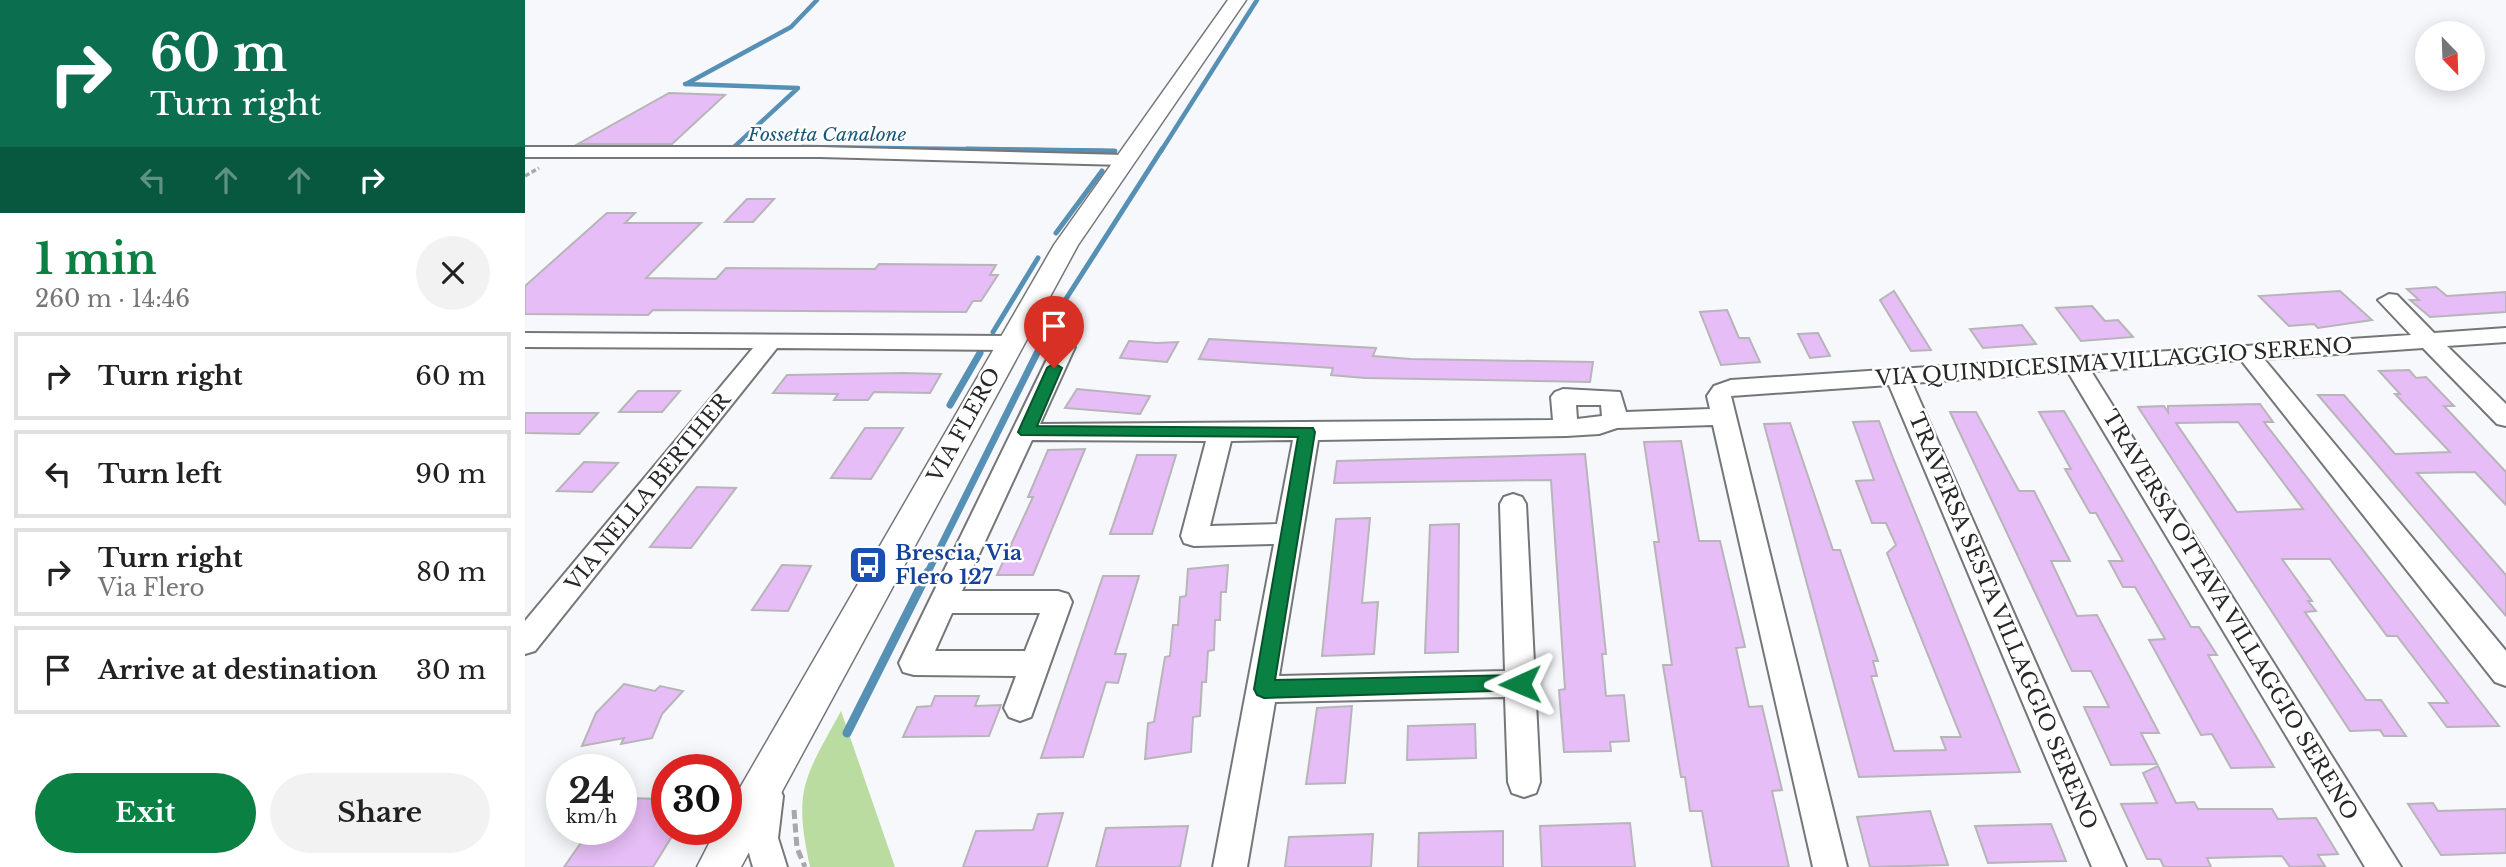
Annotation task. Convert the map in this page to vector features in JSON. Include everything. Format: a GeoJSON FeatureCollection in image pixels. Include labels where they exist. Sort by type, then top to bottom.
{"type":"FeatureCollection","features":[{"type":"Feature","properties":{"kind":"street","name":"VIA FLERO"},"geometry":{"type":"LineString","coordinates":[[718,867],[1066,245],[1237,0]]}},
{"type":"Feature","properties":{"kind":"street"},"geometry":{"type":"LineString","coordinates":[[525,152],[820,152],[1125,160]]}},
{"type":"Feature","properties":{"kind":"street"},"geometry":{"type":"LineString","coordinates":[[2389,300],[2506,418]]}},
{"type":"Feature","properties":{"kind":"street","name":"VIA QUINDICESIMA VILLAGGIO SERENO"},"geometry":{"type":"LineString","coordinates":[[1026,432],[1221,433],[1599,426],[1615,420],[1897,376],[2506,335]]}},
{"type":"Feature","properties":{"kind":"street"},"geometry":{"type":"LineString","coordinates":[[525,340],[1010,343]]}},
{"type":"Feature","properties":{"kind":"street","name":"VIA NELLA BERTHER"},"geometry":{"type":"LineString","coordinates":[[525,642],[770,342]]}},
{"type":"Feature","properties":{"kind":"street"},"geometry":{"type":"LineString","coordinates":[[1035,664],[914,663],[1026,432],[1064,347]]}},
{"type":"Feature","properties":{"kind":"street"},"geometry":{"type":"LineString","coordinates":[[2246,352],[2506,673]]}},
{"type":"Feature","properties":{"kind":"street","name":"TRAVERSA OTTAVA VILLAGGIO SERENO"},"geometry":{"type":"LineString","coordinates":[[2075,364],[2384,867]]}},
{"type":"Feature","properties":{"kind":"street","name":"TRAVERSA SESTA VILLAGGIO SERENO"},"geometry":{"type":"LineString","coordinates":[[1897,376],[2109,867]]}},
{"type":"Feature","properties":{"kind":"street"},"geometry":{"type":"LineString","coordinates":[[1722,404],[1830,867]]}},
{"type":"Feature","properties":{"kind":"street"},"geometry":{"type":"LineString","coordinates":[[1230,867],[1264,689],[1307,432]]}},
{"type":"Feature","properties":{"kind":"street"},"geometry":{"type":"LineString","coordinates":[[1221,433],[1194,536],[1288,534]]}},
{"type":"Feature","properties":{"kind":"street"},"geometry":{"type":"LineString","coordinates":[[1513,504],[1524,782]]}},
{"type":"Feature","properties":{"kind":"street"},"geometry":{"type":"LineString","coordinates":[[943,602],[1058,602],[1020,708]]}},
{"type":"Feature","properties":{"kind":"street"},"geometry":{"type":"LineString","coordinates":[[1264,689],[1520,684]]}},
{"type":"Feature","properties":{"kind":"street"},"geometry":{"type":"LineString","coordinates":[[770,867],[761,838],[771,772]]}},
{"type":"Feature","properties":{"kind":"green space"},"geometry":{"type":"Polygon","coordinates":[[[841,711],[895,867],[810,867],[802,819],[805,785],[818,753],[841,711]]]}},
{"type":"Feature","properties":{"kind":"building"},"geometry":{"type":"Polygon","coordinates":[[[669,93],[725,95],[672,144],[578,144],[669,93]]]}},
{"type":"Feature","properties":{"kind":"building"},"geometry":{"type":"Polygon","coordinates":[[[747,199],[774,199],[753,222],[725,222],[747,199]]]}},
{"type":"Feature","properties":{"kind":"building"},"geometry":{"type":"Polygon","coordinates":[[[607,213],[635,213],[625,223],[701,223],[646,278],[716,279],[726,268],[875,269],[879,264],[996,265],[990,275],[998,275],[981,301],[973,301],[966,312],[653,310],[648,315],[525,314],[525,286],[607,213]]]}},
{"type":"Feature","properties":{"kind":"building"},"geometry":{"type":"Polygon","coordinates":[[[2436,287],[2447,296],[2506,292],[2506,312],[2430,317],[2410,300],[2419,300],[2407,289],[2436,287]]]}},
{"type":"Feature","properties":{"kind":"building"},"geometry":{"type":"Polygon","coordinates":[[[1894,291],[1931,350],[1911,351],[1880,300],[1894,291]]]}},
{"type":"Feature","properties":{"kind":"building"},"geometry":{"type":"Polygon","coordinates":[[[2340,291],[2372,320],[2318,328],[2314,324],[2289,326],[2259,296],[2340,291]]]}},
{"type":"Feature","properties":{"kind":"building"},"geometry":{"type":"Polygon","coordinates":[[[2092,306],[2105,321],[2118,320],[2133,337],[2081,341],[2056,308],[2092,306]]]}},
{"type":"Feature","properties":{"kind":"building"},"geometry":{"type":"Polygon","coordinates":[[[1727,310],[1739,338],[1749,338],[1760,362],[1721,365],[1700,312],[1727,310]]]}},
{"type":"Feature","properties":{"kind":"building"},"geometry":{"type":"Polygon","coordinates":[[[2022,325],[2036,344],[1983,348],[1970,329],[2022,325]]]}},
{"type":"Feature","properties":{"kind":"building"},"geometry":{"type":"Polygon","coordinates":[[[1818,333],[1830,356],[1810,358],[1798,334],[1818,333]]]}},
{"type":"Feature","properties":{"kind":"building"},"geometry":{"type":"Polygon","coordinates":[[[1209,339],[1376,348],[1373,356],[1411,359],[1593,362],[1590,382],[1365,378],[1331,375],[1333,368],[1199,359],[1209,339]]]}},
{"type":"Feature","properties":{"kind":"building"},"geometry":{"type":"Polygon","coordinates":[[[1129,341],[1178,342],[1167,362],[1120,358],[1129,341]]]}},
{"type":"Feature","properties":{"kind":"building"},"geometry":{"type":"Polygon","coordinates":[[[2409,370],[2416,378],[2426,377],[2454,406],[2444,406],[2506,472],[2506,505],[2475,472],[2417,473],[2506,575],[2506,616],[2318,395],[2344,395],[2395,454],[2450,452],[2395,394],[2400,394],[2379,371],[2409,370]]]}},
{"type":"Feature","properties":{"kind":"building"},"geometry":{"type":"Polygon","coordinates":[[[941,374],[930,393],[874,392],[868,400],[834,400],[838,394],[773,393],[787,375],[941,374]]]}},
{"type":"Feature","properties":{"kind":"building"},"geometry":{"type":"Polygon","coordinates":[[[1077,389],[1150,396],[1140,414],[1065,408],[1077,389]]]}},
{"type":"Feature","properties":{"kind":"building"},"geometry":{"type":"Polygon","coordinates":[[[638,391],[680,391],[662,412],[619,412],[638,391]]]}},
{"type":"Feature","properties":{"kind":"building"},"geometry":{"type":"Polygon","coordinates":[[[2260,404],[2273,422],[2264,422],[2499,726],[2447,727],[2429,703],[2448,703],[2397,636],[2387,636],[2330,559],[2282,559],[2312,601],[2308,601],[2316,611],[2305,612],[2366,700],[2381,700],[2406,736],[2384,736],[2380,730],[2350,731],[2138,407],[2164,406],[2168,412],[2168,406],[2260,404]],[[2238,422],[2176,423],[2237,512],[2303,509],[2238,422]]]}},
{"type":"Feature","properties":{"kind":"building"},"geometry":{"type":"Polygon","coordinates":[[[2064,411],[2191,627],[2199,627],[2217,655],[2208,655],[2274,767],[2231,768],[2212,734],[2201,735],[2149,640],[2165,639],[2135,587],[2123,587],[2109,561],[2123,561],[2096,513],[2090,513],[2065,469],[2071,469],[2039,412],[2064,411]]]}},
{"type":"Feature","properties":{"kind":"building"},"geometry":{"type":"Polygon","coordinates":[[[1950,412],[1976,412],[2019,491],[2034,491],[2070,561],[2051,561],[2077,616],[2097,615],[2159,733],[2141,733],[2157,764],[2111,765],[2084,707],[2109,707],[2091,671],[2072,671],[1950,412]]]}},
{"type":"Feature","properties":{"kind":"building"},"geometry":{"type":"Polygon","coordinates":[[[525,413],[598,413],[579,434],[525,433],[525,413]]]}},
{"type":"Feature","properties":{"kind":"building"},"geometry":{"type":"Polygon","coordinates":[[[1879,421],[2020,772],[1859,777],[1764,424],[1790,423],[1833,550],[1840,550],[1878,661],[1873,661],[1877,676],[1871,676],[1894,751],[1946,750],[1941,737],[1961,737],[1887,553],[1896,545],[1886,523],[1872,523],[1856,481],[1874,480],[1853,422],[1879,421]]]}},
{"type":"Feature","properties":{"kind":"building"},"geometry":{"type":"Polygon","coordinates":[[[865,428],[903,428],[871,479],[831,478],[865,428]]]}},
{"type":"Feature","properties":{"kind":"building"},"geometry":{"type":"Polygon","coordinates":[[[1681,441],[1699,541],[1720,541],[1745,647],[1736,648],[1749,707],[1762,706],[1782,790],[1772,791],[1789,867],[1712,867],[1702,811],[1690,811],[1685,777],[1681,777],[1663,665],[1672,665],[1654,542],[1659,542],[1644,442],[1681,441]]]}},
{"type":"Feature","properties":{"kind":"building"},"geometry":{"type":"Polygon","coordinates":[[[1085,449],[1033,575],[997,575],[1033,497],[1028,497],[1048,450],[1085,449]]]}},
{"type":"Feature","properties":{"kind":"building"},"geometry":{"type":"Polygon","coordinates":[[[1585,454],[1606,654],[1602,654],[1606,696],[1624,695],[1629,741],[1610,742],[1611,751],[1564,752],[1559,690],[1565,689],[1551,480],[1334,483],[1337,461],[1585,454]]]}},
{"type":"Feature","properties":{"kind":"building"},"geometry":{"type":"Polygon","coordinates":[[[1137,455],[1176,455],[1152,534],[1110,534],[1137,455]]]}},
{"type":"Feature","properties":{"kind":"building"},"geometry":{"type":"Polygon","coordinates":[[[584,462],[618,463],[592,492],[557,491],[584,462]]]}},
{"type":"Feature","properties":{"kind":"building"},"geometry":{"type":"Polygon","coordinates":[[[697,487],[736,488],[691,548],[650,547],[697,487]]]}},
{"type":"Feature","properties":{"kind":"building"},"geometry":{"type":"Polygon","coordinates":[[[1370,518],[1362,603],[1378,602],[1374,654],[1322,656],[1336,519],[1370,518]]]}},
{"type":"Feature","properties":{"kind":"building"},"geometry":{"type":"Polygon","coordinates":[[[1459,524],[1458,652],[1425,653],[1430,525],[1459,524]]]}},
{"type":"Feature","properties":{"kind":"building"},"geometry":{"type":"Polygon","coordinates":[[[782,565],[811,566],[788,611],[752,610],[782,565]]]}},
{"type":"Feature","properties":{"kind":"building"},"geometry":{"type":"Polygon","coordinates":[[[1228,565],[1226,592],[1221,592],[1220,620],[1215,620],[1214,650],[1208,651],[1206,682],[1202,682],[1200,716],[1193,717],[1191,752],[1145,759],[1148,723],[1154,722],[1165,657],[1170,656],[1173,625],[1178,625],[1180,597],[1186,596],[1188,569],[1228,565]]]}},
{"type":"Feature","properties":{"kind":"building"},"geometry":{"type":"Polygon","coordinates":[[[1103,576],[1139,576],[1115,654],[1126,654],[1118,683],[1106,682],[1083,757],[1041,758],[1103,576]]]}},
{"type":"Feature","properties":{"kind":"building"},"geometry":{"type":"Polygon","coordinates":[[[624,684],[655,691],[660,686],[683,691],[662,714],[652,738],[621,744],[624,738],[582,746],[596,713],[624,684]]]}},
{"type":"Feature","properties":{"kind":"building"},"geometry":{"type":"Polygon","coordinates":[[[935,696],[979,696],[975,706],[1001,705],[989,736],[903,737],[917,707],[931,706],[935,696]]]}},
{"type":"Feature","properties":{"kind":"building"},"geometry":{"type":"Polygon","coordinates":[[[1352,706],[1345,783],[1306,784],[1317,708],[1352,706]]]}},
{"type":"Feature","properties":{"kind":"building"},"geometry":{"type":"Polygon","coordinates":[[[1475,724],[1476,758],[1407,760],[1408,726],[1475,724]]]}},
{"type":"Feature","properties":{"kind":"building"},"geometry":{"type":"Polygon","coordinates":[[[2158,766],[2176,803],[2194,802],[2198,809],[2272,809],[2278,819],[2316,818],[2338,854],[2318,855],[2325,866],[2290,867],[2282,856],[2207,858],[2211,867],[2164,867],[2160,859],[2147,859],[2121,804],[2157,803],[2143,773],[2158,766]]]}},
{"type":"Feature","properties":{"kind":"building"},"geometry":{"type":"Polygon","coordinates":[[[637,798],[651,799],[651,845],[667,845],[653,867],[564,867],[579,845],[637,845],[637,798]]]}},
{"type":"Feature","properties":{"kind":"building"},"geometry":{"type":"Polygon","coordinates":[[[2433,803],[2438,811],[2506,809],[2506,853],[2441,855],[2408,804],[2433,803]]]}},
{"type":"Feature","properties":{"kind":"building"},"geometry":{"type":"Polygon","coordinates":[[[1930,811],[1948,865],[1870,867],[1857,817],[1930,811]]]}},
{"type":"Feature","properties":{"kind":"building"},"geometry":{"type":"Polygon","coordinates":[[[1063,813],[1047,867],[963,867],[976,831],[1033,830],[1038,814],[1063,813]]]}},
{"type":"Feature","properties":{"kind":"building"},"geometry":{"type":"Polygon","coordinates":[[[1630,823],[1635,867],[1542,867],[1540,826],[1630,823]]]}},
{"type":"Feature","properties":{"kind":"building"},"geometry":{"type":"Polygon","coordinates":[[[2051,824],[2066,861],[1988,863],[1975,826],[2051,824]]]}},
{"type":"Feature","properties":{"kind":"building"},"geometry":{"type":"Polygon","coordinates":[[[1188,826],[1180,867],[1096,867],[1106,828],[1188,826]]]}},
{"type":"Feature","properties":{"kind":"building"},"geometry":{"type":"Polygon","coordinates":[[[1503,831],[1503,867],[1418,867],[1419,833],[1503,831]]]}},
{"type":"Feature","properties":{"kind":"building"},"geometry":{"type":"Polygon","coordinates":[[[1373,834],[1371,867],[1285,867],[1289,837],[1373,834]]]}},
{"type":"Feature","properties":{"kind":"waterway","name":"Fossetta Canalone"},"geometry":{"type":"LineString","coordinates":[[686,84],[791,27],[817,0]]}},
{"type":"Feature","properties":{"kind":"waterway","name":"Fossetta Canalone"},"geometry":{"type":"LineString","coordinates":[[1161,151],[1257,0]]}},
{"type":"Feature","properties":{"kind":"waterway","name":"Fossetta Canalone"},"geometry":{"type":"LineString","coordinates":[[685,84],[798,88],[732,149],[738,149]]}},
{"type":"Feature","properties":{"kind":"waterway","name":"Fossetta Canalone"},"geometry":{"type":"LineString","coordinates":[[802,147],[1104,151]]}},
{"type":"Feature","properties":{"kind":"waterway","name":"Fossetta Canalone"},"geometry":{"type":"LineString","coordinates":[[967,149],[1115,151]]}},
{"type":"Feature","properties":{"kind":"waterway","name":"Fossetta Canalone"},"geometry":{"type":"LineString","coordinates":[[1055,316],[1162,149]]}},
{"type":"Feature","properties":{"kind":"waterway","name":"Fossetta Canalone"},"geometry":{"type":"LineString","coordinates":[[1056,233],[1102,171]]}},
{"type":"Feature","properties":{"kind":"waterway","name":"Fossetta Canalone"},"geometry":{"type":"LineString","coordinates":[[993,332],[1038,258]]}},
{"type":"Feature","properties":{"kind":"waterway","name":"Fossetta Canalone"},"geometry":{"type":"LineString","coordinates":[[928,573],[1043,341]]}},
{"type":"Feature","properties":{"kind":"waterway","name":"Fossetta Canalone"},"geometry":{"type":"LineString","coordinates":[[950,405],[980,353]]}},
{"type":"Feature","properties":{"kind":"waterway","name":"Fossetta Canalone"},"geometry":{"type":"LineString","coordinates":[[847,733],[928,573]]}},
{"type":"Feature","properties":{"kind":"place","name":"Brescia, Via Flero 127"},"geometry":{"type":"Point","coordinates":[868,565]}},
{"type":"Feature","properties":{"kind":"route"},"geometry":{"type":"LineString","coordinates":[[1054,368],[1026,432],[1307,432],[1264,689],[1520,684]]}}]}
